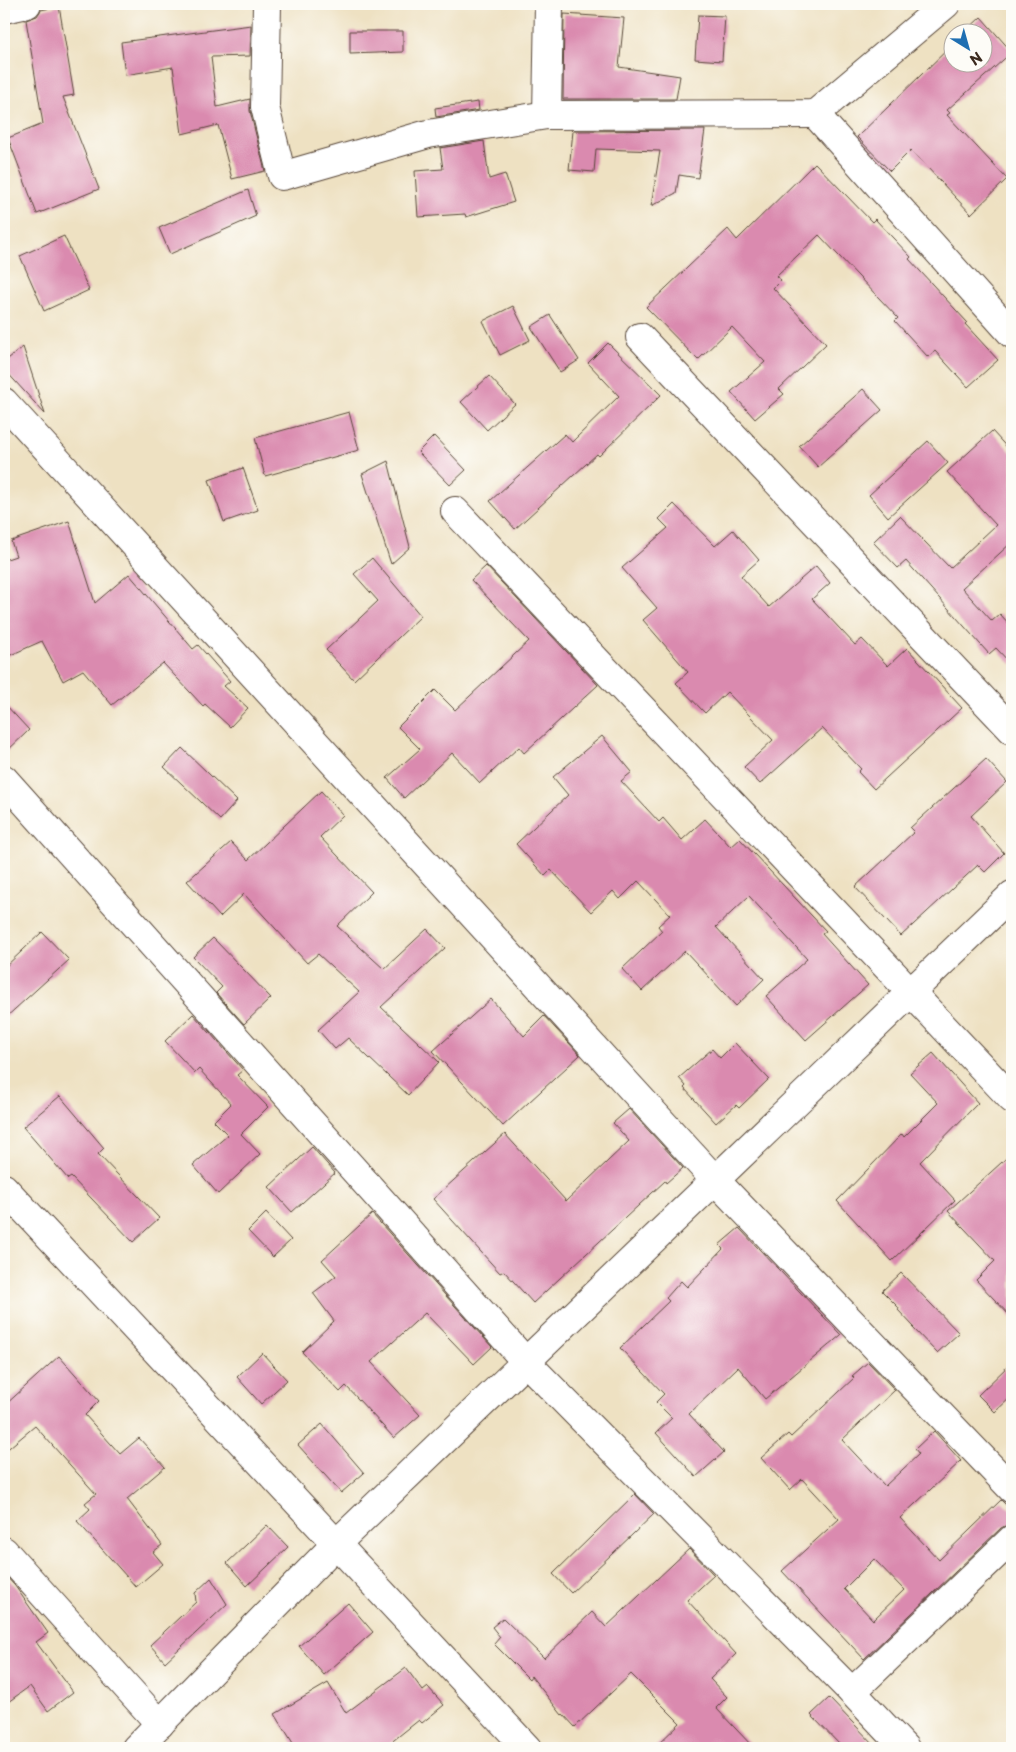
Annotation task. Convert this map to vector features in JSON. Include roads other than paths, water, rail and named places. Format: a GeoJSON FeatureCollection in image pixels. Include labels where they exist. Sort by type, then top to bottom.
{"type":"FeatureCollection","features":[{"type":"Feature","properties":{"kind":"street"},"geometry":{"type":"LineString","coordinates":[[4,9],[27,4]]}},
{"type":"Feature","properties":{"kind":"street"},"geometry":{"type":"LineString","coordinates":[[268,4],[264,107],[282,176],[428,134],[547,115],[815,114],[946,4]]}},
{"type":"Feature","properties":{"kind":"street"},"geometry":{"type":"LineString","coordinates":[[547,115],[549,4]]}},
{"type":"Feature","properties":{"kind":"street"},"geometry":{"type":"LineString","coordinates":[[815,114],[1012,334]]}},
{"type":"Feature","properties":{"kind":"street"},"geometry":{"type":"LineString","coordinates":[[640,337],[1012,730]]}},
{"type":"Feature","properties":{"kind":"street"},"geometry":{"type":"LineString","coordinates":[[4,402],[715,1180],[1012,1489]]}},
{"type":"Feature","properties":{"kind":"street"},"geometry":{"type":"LineString","coordinates":[[455,511],[1012,1098]]}},
{"type":"Feature","properties":{"kind":"street"},"geometry":{"type":"LineString","coordinates":[[4,779],[526,1362],[905,1748]]}},
{"type":"Feature","properties":{"kind":"street"},"geometry":{"type":"LineString","coordinates":[[136,1748],[336,1544],[1012,895]]}},
{"type":"Feature","properties":{"kind":"street"},"geometry":{"type":"LineString","coordinates":[[4,1188],[527,1748]]}},
{"type":"Feature","properties":{"kind":"street"},"geometry":{"type":"LineString","coordinates":[[852,1692],[1012,1539]]}},
{"type":"Feature","properties":{"kind":"street"},"geometry":{"type":"LineString","coordinates":[[4,1551],[160,1724]]}}]}
